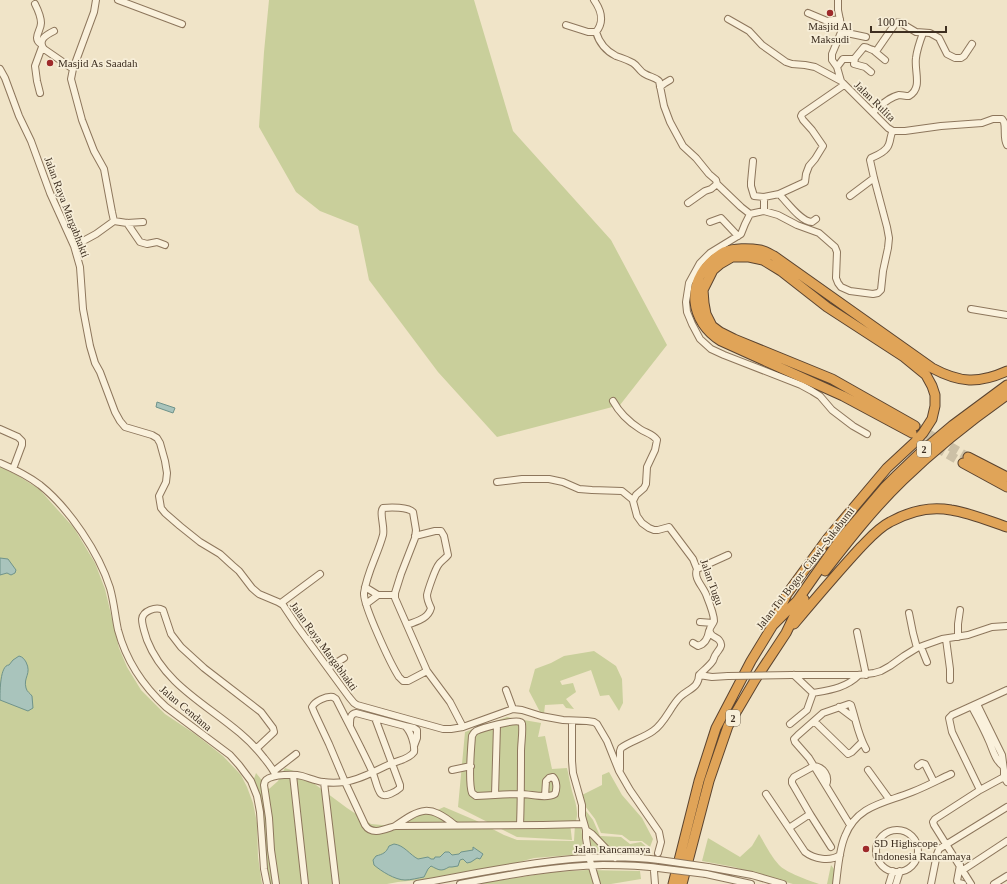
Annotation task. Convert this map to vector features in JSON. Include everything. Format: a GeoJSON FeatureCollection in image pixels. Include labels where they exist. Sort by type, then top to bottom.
{"type":"FeatureCollection","features":[{"type":"Feature","properties":{"kind":"highway"},"geometry":{"type":"LineString","coordinates":[[772,625],[787,594],[828,538],[887,468],[915,442],[932,419],[935,406],[935,395],[926,375],[904,357],[827,306],[781,271],[763,260],[749,257],[732,257],[713,270],[703,290],[706,314],[712,326],[734,339],[832,379],[914,429],[714,337],[704,325],[696,306],[695,295],[697,285],[700,275],[707,265],[723,252],[734,249],[761,250],[780,260],[932,368],[945,375],[963,380],[979,380],[1007,371]]}},
{"type":"Feature","properties":{"kind":"highway","name":"Jalan Tol Bogor–Ciawi–Sukabumi"},"geometry":{"type":"LineString","coordinates":[[900,478],[920,453],[952,425],[1007,385]]}},
{"type":"Feature","properties":{"kind":"highway","name":"Jalan Tol Bogor–Ciawi–Sukabumi"},"geometry":{"type":"LineString","coordinates":[[682,884],[692,827],[691,810],[716,728],[772,625],[797,601],[885,488],[1007,395]]}},
{"type":"Feature","properties":{"kind":"highway"},"geometry":{"type":"LineString","coordinates":[[1007,477],[966,460],[1007,487]]}},
{"type":"Feature","properties":{"kind":"highway"},"geometry":{"type":"LineString","coordinates":[[786,633],[852,556],[874,534],[889,522],[913,512],[934,509],[951,510],[980,517],[1007,527]]}},
{"type":"Feature","properties":{"kind":"highway","name":"Jalan Tol Bogor–Ciawi–Sukabumi"},"geometry":{"type":"LineString","coordinates":[[673,884],[692,827],[700,813],[709,781],[728,726],[755,680],[786,633],[800,604],[842,544]]}},
{"type":"Feature","properties":{"kind":"street"},"geometry":{"type":"LineString","coordinates":[[96,0],[94,12],[73,69],[72,79],[79,109],[94,151],[104,169],[114,221]]}},
{"type":"Feature","properties":{"kind":"street"},"geometry":{"type":"LineString","coordinates":[[118,0],[182,24]]}},
{"type":"Feature","properties":{"kind":"street"},"geometry":{"type":"LineString","coordinates":[[594,0],[601,13],[600,24],[596,32]]}},
{"type":"Feature","properties":{"kind":"street"},"geometry":{"type":"LineString","coordinates":[[835,0],[838,0],[838,10],[842,32],[866,37]]}},
{"type":"Feature","properties":{"kind":"street"},"geometry":{"type":"LineString","coordinates":[[35,4],[41,21],[37,38],[39,42],[44,49],[73,69]]}},
{"type":"Feature","properties":{"kind":"street"},"geometry":{"type":"LineString","coordinates":[[808,13],[827,21],[840,19]]}},
{"type":"Feature","properties":{"kind":"street"},"geometry":{"type":"LineString","coordinates":[[728,19],[749,31],[762,45],[786,62],[815,68],[842,83],[801,116],[823,146],[809,166],[805,182],[780,194],[764,198],[754,196],[751,186],[754,161]]}},
{"type":"Feature","properties":{"kind":"street"},"geometry":{"type":"LineString","coordinates":[[873,50],[878,49],[895,24],[898,22],[901,22],[916,32],[930,33],[939,38],[947,54],[954,58],[961,58],[964,56],[972,44]]}},
{"type":"Feature","properties":{"kind":"street"},"geometry":{"type":"LineString","coordinates":[[566,25],[588,32],[596,32]]}},
{"type":"Feature","properties":{"kind":"street"},"geometry":{"type":"LineString","coordinates":[[40,93],[35,66],[42,46],[42,39],[54,31]]}},
{"type":"Feature","properties":{"kind":"street"},"geometry":{"type":"LineString","coordinates":[[596,32],[608,52],[629,61],[637,66],[643,73],[659,81],[664,106],[668,117],[683,146],[716,180],[717,184],[741,207],[750,214],[764,211],[778,214],[800,227],[819,233],[834,247],[837,252],[836,278],[843,289],[873,294],[878,293],[881,290],[889,238],[870,160],[887,148],[893,131]]}},
{"type":"Feature","properties":{"kind":"street","name":"Jalan Rulita"},"geometry":{"type":"LineString","coordinates":[[842,32],[832,55],[832,60],[837,67],[842,83],[873,112],[883,124],[893,131],[905,131],[946,125],[982,123],[991,119],[1002,119],[1004,122],[1005,131],[1004,140],[1007,146]]}},
{"type":"Feature","properties":{"kind":"street"},"geometry":{"type":"LineString","coordinates":[[873,112],[896,96],[909,96],[916,88],[918,81],[916,61],[922,33]]}},
{"type":"Feature","properties":{"kind":"street"},"geometry":{"type":"LineString","coordinates":[[871,72],[865,67],[854,64],[855,58],[864,47],[873,50],[885,60]]}},
{"type":"Feature","properties":{"kind":"street"},"geometry":{"type":"LineString","coordinates":[[837,67],[843,59],[855,58]]}},
{"type":"Feature","properties":{"kind":"street","name":"Jalan Raya Margabhakti"},"geometry":{"type":"LineString","coordinates":[[0,69],[5,78],[19,116],[32,141],[50,193],[74,246],[80,267],[82,310],[90,346],[95,363],[100,372],[115,412],[120,422],[125,427],[152,435],[157,438],[160,443],[167,473],[166,482],[159,496],[161,508],[164,513],[200,542],[220,554],[232,564],[259,594],[281,603],[348,697],[354,703],[440,728],[451,729],[463,727],[513,709]]}},
{"type":"Feature","properties":{"kind":"street"},"geometry":{"type":"LineString","coordinates":[[660,87],[665,82],[670,80]]}},
{"type":"Feature","properties":{"kind":"street"},"geometry":{"type":"LineString","coordinates":[[850,196],[874,178]]}},
{"type":"Feature","properties":{"kind":"street"},"geometry":{"type":"LineString","coordinates":[[688,203],[704,191],[708,191],[717,184]]}},
{"type":"Feature","properties":{"kind":"street"},"geometry":{"type":"LineString","coordinates":[[780,194],[807,222],[812,222],[816,219]]}},
{"type":"Feature","properties":{"kind":"street"},"geometry":{"type":"LineString","coordinates":[[764,198],[764,211]]}},
{"type":"Feature","properties":{"kind":"street"},"geometry":{"type":"LineString","coordinates":[[750,214],[741,234],[710,253],[700,263],[689,283],[686,302],[687,312],[692,324],[700,339],[712,349],[801,385],[812,391],[820,396],[832,410],[853,426],[867,434]]}},
{"type":"Feature","properties":{"kind":"street"},"geometry":{"type":"LineString","coordinates":[[710,222],[721,218],[738,236]]}},
{"type":"Feature","properties":{"kind":"street"},"geometry":{"type":"LineString","coordinates":[[74,246],[96,234],[114,221],[127,223],[143,222]]}},
{"type":"Feature","properties":{"kind":"street"},"geometry":{"type":"LineString","coordinates":[[127,223],[140,242],[147,244],[157,242],[165,245]]}},
{"type":"Feature","properties":{"kind":"street"},"geometry":{"type":"LineString","coordinates":[[971,309],[1007,315]]}},
{"type":"Feature","properties":{"kind":"street"},"geometry":{"type":"LineString","coordinates":[[496,482],[528,479],[553,480],[563,482],[579,489],[622,491],[633,500],[636,494],[644,488],[646,484],[647,467],[655,450],[656,440],[653,436],[634,426],[622,414],[613,401]]}},
{"type":"Feature","properties":{"kind":"street"},"geometry":{"type":"LineString","coordinates":[[0,429],[18,437],[22,441],[22,445],[13,469]]}},
{"type":"Feature","properties":{"kind":"street","name":"Jalan Cendana"},"geometry":{"type":"LineString","coordinates":[[0,463],[40,485],[63,508],[82,534],[105,576],[110,589],[121,638],[132,664],[144,684],[169,710],[234,759],[244,770],[257,796],[260,812],[264,869],[267,884]]}},
{"type":"Feature","properties":{"kind":"street","name":"Jalan Tugu"},"geometry":{"type":"LineString","coordinates":[[633,500],[637,516],[642,523],[654,530],[661,530],[669,527],[693,559],[697,569],[696,572],[699,583],[707,597],[714,618],[709,631],[709,636],[704,643],[698,646],[693,643]]}},
{"type":"Feature","properties":{"kind":"street"},"geometry":{"type":"LineString","coordinates":[[427,671],[408,681],[403,681],[399,677],[379,637],[366,604],[364,595],[365,587],[383,535],[384,528],[382,509],[408,509],[412,510],[414,513],[416,530],[415,536],[401,574],[395,598],[427,671],[450,702],[463,727]]}},
{"type":"Feature","properties":{"kind":"street"},"geometry":{"type":"LineString","coordinates":[[407,624],[422,619],[428,614],[431,608],[427,597],[431,584],[438,566],[447,558],[448,555],[444,536],[441,531],[415,536]]}},
{"type":"Feature","properties":{"kind":"street"},"geometry":{"type":"LineString","coordinates":[[697,569],[728,555]]}},
{"type":"Feature","properties":{"kind":"street"},"geometry":{"type":"LineString","coordinates":[[281,603],[320,574]]}},
{"type":"Feature","properties":{"kind":"street"},"geometry":{"type":"LineString","coordinates":[[365,587],[378,595],[395,595]]}},
{"type":"Feature","properties":{"kind":"street"},"geometry":{"type":"LineString","coordinates":[[366,604],[378,595]]}},
{"type":"Feature","properties":{"kind":"street"},"geometry":{"type":"LineString","coordinates":[[257,748],[274,732],[273,728],[261,712],[204,668],[181,647],[171,634],[163,610],[157,608],[144,613],[142,619],[146,638],[166,673],[257,748],[275,774]]}},
{"type":"Feature","properties":{"kind":"street"},"geometry":{"type":"LineString","coordinates":[[958,637],[960,610]]}},
{"type":"Feature","properties":{"kind":"street"},"geometry":{"type":"LineString","coordinates":[[909,614],[912,633],[927,662]]}},
{"type":"Feature","properties":{"kind":"street"},"geometry":{"type":"LineString","coordinates":[[700,622],[713,623]]}},
{"type":"Feature","properties":{"kind":"street"},"geometry":{"type":"LineString","coordinates":[[699,675],[866,675],[881,671],[919,648],[992,627],[1007,626]]}},
{"type":"Feature","properties":{"kind":"street"},"geometry":{"type":"LineString","coordinates":[[696,685],[699,675],[712,662],[721,648],[720,641],[711,635],[709,631]]}},
{"type":"Feature","properties":{"kind":"street"},"geometry":{"type":"LineString","coordinates":[[857,632],[866,675]]}},
{"type":"Feature","properties":{"kind":"street"},"geometry":{"type":"LineString","coordinates":[[946,639],[950,680]]}},
{"type":"Feature","properties":{"kind":"street"},"geometry":{"type":"LineString","coordinates":[[328,668],[344,658]]}},
{"type":"Feature","properties":{"kind":"street"},"geometry":{"type":"LineString","coordinates":[[793,675],[813,693]]}},
{"type":"Feature","properties":{"kind":"street"},"geometry":{"type":"LineString","coordinates":[[813,693],[841,687],[853,681],[859,675]]}},
{"type":"Feature","properties":{"kind":"street"},"geometry":{"type":"LineString","coordinates":[[619,771],[621,748],[654,730],[659,726],[680,697],[696,685],[712,676]]}},
{"type":"Feature","properties":{"kind":"street"},"geometry":{"type":"LineString","coordinates":[[506,690],[513,709],[563,720],[587,721],[597,724],[607,741],[619,771],[630,790],[659,832],[661,842],[658,853]]}},
{"type":"Feature","properties":{"kind":"street"},"geometry":{"type":"LineString","coordinates":[[980,790],[955,738],[949,717],[1007,691]]}},
{"type":"Feature","properties":{"kind":"street"},"geometry":{"type":"LineString","coordinates":[[790,724],[807,710],[813,693]]}},
{"type":"Feature","properties":{"kind":"street"},"geometry":{"type":"LineString","coordinates":[[375,718],[400,785],[400,788],[397,791],[385,796],[381,794],[373,773],[336,700],[329,696],[314,703],[312,707],[345,782],[368,829],[376,832],[395,826],[418,812],[427,810],[440,814],[455,825]]}},
{"type":"Feature","properties":{"kind":"street"},"geometry":{"type":"LineString","coordinates":[[850,825],[814,766],[794,739],[823,713],[850,704],[862,742],[866,749]]}},
{"type":"Feature","properties":{"kind":"street"},"geometry":{"type":"LineString","coordinates":[[974,706],[1003,762],[1005,780],[980,790],[934,820],[933,823],[961,867],[967,884],[959,883],[957,881],[961,867],[1007,841]]}},
{"type":"Feature","properties":{"kind":"street"},"geometry":{"type":"LineString","coordinates":[[275,774],[302,776],[324,782],[345,782],[373,773],[412,755],[414,752],[414,746],[408,729],[405,726],[358,713],[354,713],[351,716],[350,725]]}},
{"type":"Feature","properties":{"kind":"street"},"geometry":{"type":"LineString","coordinates":[[520,825],[520,794],[522,724],[521,722],[516,721],[482,729],[474,733],[472,736],[472,793],[476,796],[520,794],[545,796]]}},
{"type":"Feature","properties":{"kind":"street"},"geometry":{"type":"LineString","coordinates":[[572,721],[573,773],[581,799],[582,816],[589,857],[598,884]]}},
{"type":"Feature","properties":{"kind":"street"},"geometry":{"type":"LineString","coordinates":[[814,721],[848,754],[862,742]]}},
{"type":"Feature","properties":{"kind":"street"},"geometry":{"type":"LineString","coordinates":[[495,795],[497,725]]}},
{"type":"Feature","properties":{"kind":"street"},"geometry":{"type":"LineString","coordinates":[[276,884],[271,850],[267,797],[264,784],[268,778],[275,774],[296,754]]}},
{"type":"Feature","properties":{"kind":"street"},"geometry":{"type":"LineString","coordinates":[[918,766],[922,763],[925,764],[934,782]]}},
{"type":"Feature","properties":{"kind":"street"},"geometry":{"type":"LineString","coordinates":[[452,770],[471,766]]}},
{"type":"Feature","properties":{"kind":"street"},"geometry":{"type":"LineString","coordinates":[[814,766],[794,777],[791,782],[831,847]]}},
{"type":"Feature","properties":{"kind":"street"},"geometry":{"type":"LineString","coordinates":[[868,770],[889,800]]}},
{"type":"Feature","properties":{"kind":"street"},"geometry":{"type":"LineString","coordinates":[[836,884],[844,836],[850,825],[863,812],[872,806],[908,794],[951,774]]}},
{"type":"Feature","properties":{"kind":"street"},"geometry":{"type":"LineString","coordinates":[[293,775],[306,884]]}},
{"type":"Feature","properties":{"kind":"street"},"geometry":{"type":"LineString","coordinates":[[324,782],[336,884]]}},
{"type":"Feature","properties":{"kind":"street"},"geometry":{"type":"LineString","coordinates":[[766,794],[800,846],[807,854],[829,859],[840,855]]}},
{"type":"Feature","properties":{"kind":"street"},"geometry":{"type":"LineString","coordinates":[[931,884],[937,854],[941,848],[1007,807]]}},
{"type":"Feature","properties":{"kind":"street"},"geometry":{"type":"LineString","coordinates":[[789,828],[810,814]]}},
{"type":"Feature","properties":{"kind":"street"},"geometry":{"type":"LineString","coordinates":[[395,826],[520,825],[585,827],[614,857],[618,865]]}},
{"type":"Feature","properties":{"kind":"street"},"geometry":{"type":"LineString","coordinates":[[900,830],[907,832],[912,836],[918,848],[915,861],[911,866],[905,870],[896,871],[887,870],[882,866],[876,854],[876,847],[878,841],[887,832],[900,830]]}},
{"type":"Feature","properties":{"kind":"street","name":"Jalan Rancamaya"},"geometry":{"type":"LineString","coordinates":[[417,884],[521,866],[572,859],[614,857],[648,858],[708,867],[746,874],[783,884]]}},
{"type":"Feature","properties":{"kind":"street"},"geometry":{"type":"LineString","coordinates":[[572,859],[574,866]]}},
{"type":"Feature","properties":{"kind":"street","name":"Jalan Rancamaya"},"geometry":{"type":"LineString","coordinates":[[460,884],[535,871],[591,865],[641,865],[656,870],[706,874],[751,884]]}},
{"type":"Feature","properties":{"kind":"street"},"geometry":{"type":"LineString","coordinates":[[655,884],[656,870]]}},
{"type":"Feature","properties":{"kind":"street"},"geometry":{"type":"LineString","coordinates":[[889,884],[896,871]]}},
{"type":"Feature","properties":{"kind":"street"},"geometry":{"type":"LineString","coordinates":[[896,871],[896,884]]}},
{"type":"Feature","properties":{"kind":"street"},"geometry":{"type":"LineString","coordinates":[[994,884],[1007,876]]}},
{"type":"Feature","properties":{"kind":"green space"},"geometry":{"type":"Polygon","coordinates":[[[269,0],[474,0],[513,131],[611,240],[667,345],[620,405],[497,437],[438,372],[369,280],[358,226],[320,211],[296,192],[259,127],[269,0]]]}},
{"type":"Feature","properties":{"kind":"green space"},"geometry":{"type":"Polygon","coordinates":[[[0,467],[17,475],[39,489],[74,528],[95,563],[105,589],[119,648],[127,667],[141,690],[165,714],[195,734],[223,756],[241,775],[253,803],[257,823],[258,857],[262,884],[0,884],[0,467]]]}},
{"type":"Feature","properties":{"kind":"green space"},"geometry":{"type":"Polygon","coordinates":[[[594,651],[616,666],[622,679],[623,703],[619,711],[609,695],[600,696],[591,670],[560,681],[562,685],[573,683],[576,692],[566,699],[574,709],[566,708],[563,704],[545,705],[544,714],[540,712],[529,691],[535,669],[564,656],[594,651]]]}},
{"type":"Feature","properties":{"kind":"green space"},"geometry":{"type":"Polygon","coordinates":[[[507,717],[541,723],[538,737],[545,736],[552,769],[567,768],[577,810],[576,821],[570,823],[572,840],[517,837],[458,807],[465,732],[507,717]]]}},
{"type":"Feature","properties":{"kind":"green space"},"geometry":{"type":"Polygon","coordinates":[[[285,768],[303,774],[347,808],[371,824],[403,827],[423,808],[433,812],[444,807],[517,840],[574,841],[575,824],[581,825],[584,854],[534,858],[470,875],[387,884],[269,884],[253,782],[256,773],[269,789],[278,781],[285,768]]]}},
{"type":"Feature","properties":{"kind":"green space"},"geometry":{"type":"Polygon","coordinates":[[[609,772],[622,795],[642,818],[653,839],[650,847],[642,841],[630,841],[622,835],[601,833],[595,819],[585,806],[582,795],[602,785],[602,775],[609,772]]]}},
{"type":"Feature","properties":{"kind":"green space"},"geometry":{"type":"Polygon","coordinates":[[[583,807],[593,820],[600,836],[621,837],[630,844],[641,842],[648,848],[651,855],[614,854],[607,856],[601,853],[591,852],[583,807]]]}},
{"type":"Feature","properties":{"kind":"green space"},"geometry":{"type":"Polygon","coordinates":[[[759,834],[773,858],[782,868],[819,884],[793,884],[734,867],[702,861],[708,838],[740,857],[752,846],[759,834]]]}},
{"type":"Feature","properties":{"kind":"green space"},"geometry":{"type":"Polygon","coordinates":[[[831,865],[834,869],[837,869],[834,884],[827,884],[831,865]]]}},
{"type":"Feature","properties":{"kind":"green space"},"geometry":{"type":"Polygon","coordinates":[[[587,870],[640,871],[641,879],[611,884],[476,884],[554,872],[587,870]]]}},
{"type":"Feature","properties":{"kind":"water"},"geometry":{"type":"Polygon","coordinates":[[[157,402],[175,408],[173,413],[156,407],[157,402]]]}},
{"type":"Feature","properties":{"kind":"water"},"geometry":{"type":"Polygon","coordinates":[[[0,558],[8,559],[16,570],[15,573],[11,575],[7,573],[0,575],[0,558]]]}},
{"type":"Feature","properties":{"kind":"water"},"geometry":{"type":"Polygon","coordinates":[[[19,656],[24,659],[28,666],[25,684],[27,691],[32,696],[33,708],[28,711],[0,700],[1,679],[4,669],[19,656]]]}},
{"type":"Feature","properties":{"kind":"water"},"geometry":{"type":"Polygon","coordinates":[[[394,844],[401,846],[418,859],[428,857],[434,859],[435,857],[440,857],[445,852],[449,852],[452,855],[459,854],[461,852],[473,850],[473,847],[483,854],[480,859],[477,858],[467,863],[463,859],[460,860],[458,866],[449,867],[444,870],[431,866],[424,877],[401,880],[380,870],[374,865],[373,860],[376,856],[385,852],[389,846],[394,844]]]}},
{"type":"Feature","properties":{"kind":"tunnel"},"geometry":{"type":"LineString","coordinates":[[915,426],[968,457]]}},
{"type":"Feature","properties":{"kind":"tunnel"},"geometry":{"type":"LineString","coordinates":[[913,434],[963,463]]}},
{"type":"Feature","properties":{"kind":"place","name":"Masjid Al Maksudi"},"geometry":{"type":"Point","coordinates":[830,13]}},
{"type":"Feature","properties":{"kind":"place","name":"Masjid As Saadah"},"geometry":{"type":"Point","coordinates":[50,63]}},
{"type":"Feature","properties":{"kind":"place","name":"SD Highscope Indonesia Rancamaya"},"geometry":{"type":"Point","coordinates":[866,849]}}]}
